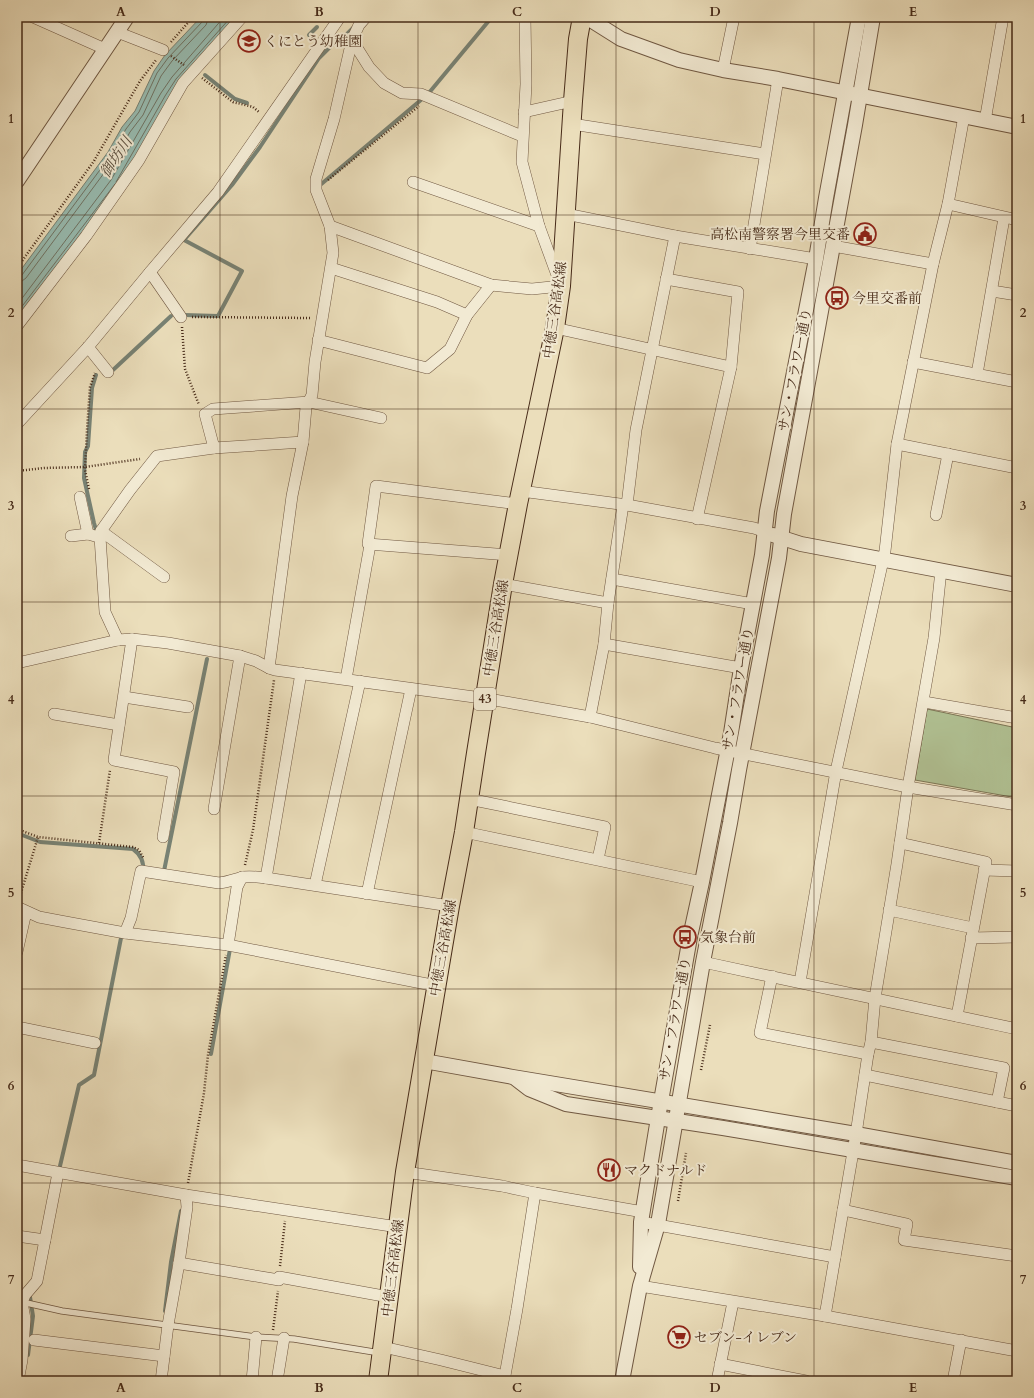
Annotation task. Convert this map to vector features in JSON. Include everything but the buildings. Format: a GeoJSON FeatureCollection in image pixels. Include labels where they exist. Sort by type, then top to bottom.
{"type":"FeatureCollection","features":[{"type":"Feature","properties":{"kind":"main road","name":"中徳三谷高松線"},"geometry":{"type":"LineString","coordinates":[[378,1381],[405,1172],[464,832],[503,584],[556,328],[561,286],[578,38],[582,17]]}},
{"type":"Feature","properties":{"kind":"street"},"geometry":{"type":"LineString","coordinates":[[33,17],[105,49]]}},
{"type":"Feature","properties":{"kind":"street"},"geometry":{"type":"LineString","coordinates":[[17,181],[127,17]]}},
{"type":"Feature","properties":{"kind":"street"},"geometry":{"type":"LineString","coordinates":[[17,326],[86,236],[139,160],[183,83],[189,68],[242,17]]}},
{"type":"Feature","properties":{"kind":"street"},"geometry":{"type":"LineString","coordinates":[[17,424],[88,347],[218,192],[340,17]]}},
{"type":"Feature","properties":{"kind":"street"},"geometry":{"type":"LineString","coordinates":[[272,669],[292,496],[303,442],[306,407],[312,395],[318,340],[333,252],[330,226],[316,190],[316,179],[334,119],[352,40],[359,25],[366,17]]}},
{"type":"Feature","properties":{"kind":"street"},"geometry":{"type":"LineString","coordinates":[[330,226],[491,285],[532,288],[561,286],[539,226],[522,162],[525,17]]}},
{"type":"Feature","properties":{"kind":"street"},"geometry":{"type":"LineString","coordinates":[[586,17],[621,39],[680,60],[723,70],[778,79],[1017,127]]}},
{"type":"Feature","properties":{"kind":"street"},"geometry":{"type":"LineString","coordinates":[[723,70],[734,17]]}},
{"type":"Feature","properties":{"kind":"street","name":"サン・フラワー通り"},"geometry":{"type":"LineString","coordinates":[[640,1286],[642,1217],[658,1118],[690,937],[702,882],[754,604],[768,511],[819,244],[859,17]]}},
{"type":"Feature","properties":{"kind":"street","name":"サン・フラワー通り"},"geometry":{"type":"LineString","coordinates":[[622,1381],[640,1286],[658,1224],[703,962],[779,558],[784,514],[873,17]]}},
{"type":"Feature","properties":{"kind":"street"},"geometry":{"type":"LineString","coordinates":[[985,121],[1003,17]]}},
{"type":"Feature","properties":{"kind":"street"},"geometry":{"type":"LineString","coordinates":[[117,32],[166,52]]}},
{"type":"Feature","properties":{"kind":"street"},"geometry":{"type":"LineString","coordinates":[[352,40],[369,67],[384,83],[402,93],[421,94],[522,136]]}},
{"type":"Feature","properties":{"kind":"street"},"geometry":{"type":"LineString","coordinates":[[750,249],[778,79]]}},
{"type":"Feature","properties":{"kind":"street"},"geometry":{"type":"LineString","coordinates":[[524,112],[573,101]]}},
{"type":"Feature","properties":{"kind":"street"},"geometry":{"type":"LineString","coordinates":[[800,982],[836,771],[883,560],[897,444],[933,264],[948,204],[964,116]]}},
{"type":"Feature","properties":{"kind":"street"},"geometry":{"type":"LineString","coordinates":[[572,124],[765,154]]}},
{"type":"Feature","properties":{"kind":"street"},"geometry":{"type":"LineString","coordinates":[[413,182],[539,226]]}},
{"type":"Feature","properties":{"kind":"street"},"geometry":{"type":"LineString","coordinates":[[948,204],[1017,220]]}},
{"type":"Feature","properties":{"kind":"street"},"geometry":{"type":"LineString","coordinates":[[566,214],[675,236],[816,259]]}},
{"type":"Feature","properties":{"kind":"street"},"geometry":{"type":"LineString","coordinates":[[977,374],[1004,218]]}},
{"type":"Feature","properties":{"kind":"street"},"geometry":{"type":"LineString","coordinates":[[590,717],[604,644],[608,603],[636,430],[675,236]]}},
{"type":"Feature","properties":{"kind":"street"},"geometry":{"type":"LineString","coordinates":[[833,246],[933,264]]}},
{"type":"Feature","properties":{"kind":"street"},"geometry":{"type":"LineString","coordinates":[[331,268],[437,302],[467,315]]}},
{"type":"Feature","properties":{"kind":"street"},"geometry":{"type":"LineString","coordinates":[[150,272],[181,317]]}},
{"type":"Feature","properties":{"kind":"street"},"geometry":{"type":"LineString","coordinates":[[666,279],[738,292],[731,367],[697,519]]}},
{"type":"Feature","properties":{"kind":"street"},"geometry":{"type":"LineString","coordinates":[[318,340],[427,368],[450,349],[467,315],[491,285]]}},
{"type":"Feature","properties":{"kind":"street"},"geometry":{"type":"LineString","coordinates":[[992,291],[1017,295]]}},
{"type":"Feature","properties":{"kind":"street"},"geometry":{"type":"LineString","coordinates":[[556,328],[731,367]]}},
{"type":"Feature","properties":{"kind":"street"},"geometry":{"type":"LineString","coordinates":[[88,347],[105,369]]}},
{"type":"Feature","properties":{"kind":"street"},"geometry":{"type":"LineString","coordinates":[[913,362],[1017,382]]}},
{"type":"Feature","properties":{"kind":"street"},"geometry":{"type":"LineString","coordinates":[[214,448],[205,414],[213,409],[309,402],[381,418]]}},
{"type":"Feature","properties":{"kind":"street"},"geometry":{"type":"LineString","coordinates":[[118,640],[105,612],[100,534],[130,490],[157,456],[214,448],[303,442]]}},
{"type":"Feature","properties":{"kind":"street"},"geometry":{"type":"LineString","coordinates":[[897,444],[1017,468]]}},
{"type":"Feature","properties":{"kind":"street"},"geometry":{"type":"LineString","coordinates":[[936,515],[948,454]]}},
{"type":"Feature","properties":{"kind":"street"},"geometry":{"type":"LineString","coordinates":[[346,679],[370,545],[368,544],[376,486],[625,505],[754,528],[801,544],[1017,585]]}},
{"type":"Feature","properties":{"kind":"street"},"geometry":{"type":"LineString","coordinates":[[85,496],[88,534]]}},
{"type":"Feature","properties":{"kind":"street"},"geometry":{"type":"LineString","coordinates":[[71,536],[100,534],[164,577]]}},
{"type":"Feature","properties":{"kind":"street"},"geometry":{"type":"LineString","coordinates":[[370,545],[509,555]]}},
{"type":"Feature","properties":{"kind":"street"},"geometry":{"type":"LineString","coordinates":[[825,1316],[871,1042],[875,998],[908,786],[924,702],[934,638],[941,570]]}},
{"type":"Feature","properties":{"kind":"street"},"geometry":{"type":"LineString","coordinates":[[612,579],[754,604]]}},
{"type":"Feature","properties":{"kind":"street"},"geometry":{"type":"LineString","coordinates":[[503,584],[608,603]]}},
{"type":"Feature","properties":{"kind":"street"},"geometry":{"type":"LineString","coordinates":[[132,639],[114,760],[174,772],[163,837]]}},
{"type":"Feature","properties":{"kind":"street"},"geometry":{"type":"LineString","coordinates":[[17,663],[118,640],[132,639],[168,643],[240,656],[256,661],[272,669],[485,699],[590,717],[727,750],[908,786],[1017,804]]}},
{"type":"Feature","properties":{"kind":"street"},"geometry":{"type":"LineString","coordinates":[[604,644],[741,668]]}},
{"type":"Feature","properties":{"kind":"street"},"geometry":{"type":"LineString","coordinates":[[214,809],[240,656]]}},
{"type":"Feature","properties":{"kind":"street"},"geometry":{"type":"LineString","coordinates":[[266,878],[301,673]]}},
{"type":"Feature","properties":{"kind":"street"},"geometry":{"type":"LineString","coordinates":[[315,885],[360,681]]}},
{"type":"Feature","properties":{"kind":"street"},"geometry":{"type":"LineString","coordinates":[[367,894],[411,689]]}},
{"type":"Feature","properties":{"kind":"street"},"geometry":{"type":"LineString","coordinates":[[124,697],[188,707]]}},
{"type":"Feature","properties":{"kind":"street"},"geometry":{"type":"LineString","coordinates":[[924,702],[1017,718]]}},
{"type":"Feature","properties":{"kind":"street"},"geometry":{"type":"LineString","coordinates":[[54,714],[119,725]]}},
{"type":"Feature","properties":{"kind":"street"},"geometry":{"type":"LineString","coordinates":[[469,799],[604,827],[598,859]]}},
{"type":"Feature","properties":{"kind":"street"},"geometry":{"type":"LineString","coordinates":[[464,832],[702,882]]}},
{"type":"Feature","properties":{"kind":"street"},"geometry":{"type":"LineString","coordinates":[[900,843],[986,862],[957,1016]]}},
{"type":"Feature","properties":{"kind":"street"},"geometry":{"type":"LineString","coordinates":[[984,870],[1017,871]]}},
{"type":"Feature","properties":{"kind":"street"},"geometry":{"type":"LineString","coordinates":[[125,933],[131,918],[141,871],[219,883],[229,882],[242,877],[266,878],[450,906]]}},
{"type":"Feature","properties":{"kind":"street"},"geometry":{"type":"LineString","coordinates":[[228,945],[237,887],[242,877]]}},
{"type":"Feature","properties":{"kind":"street"},"geometry":{"type":"LineString","coordinates":[[17,952],[20,908],[39,917],[125,933],[228,945],[437,986]]}},
{"type":"Feature","properties":{"kind":"street"},"geometry":{"type":"LineString","coordinates":[[889,910],[972,933],[1017,937]]}},
{"type":"Feature","properties":{"kind":"street"},"geometry":{"type":"LineString","coordinates":[[703,962],[1017,1029]]}},
{"type":"Feature","properties":{"kind":"street"},"geometry":{"type":"LineString","coordinates":[[772,976],[760,1033],[868,1054]]}},
{"type":"Feature","properties":{"kind":"street"},"geometry":{"type":"LineString","coordinates":[[17,1027],[95,1043]]}},
{"type":"Feature","properties":{"kind":"street"},"geometry":{"type":"LineString","coordinates":[[871,1042],[1004,1068],[997,1102]]}},
{"type":"Feature","properties":{"kind":"street"},"geometry":{"type":"LineString","coordinates":[[424,1061],[856,1134],[1017,1163]]}},
{"type":"Feature","properties":{"kind":"street"},"geometry":{"type":"LineString","coordinates":[[865,1075],[1017,1106]]}},
{"type":"Feature","properties":{"kind":"street"},"geometry":{"type":"LineString","coordinates":[[513,1077],[529,1089],[566,1104],[676,1120],[1017,1178]]}},
{"type":"Feature","properties":{"kind":"street"},"geometry":{"type":"LineString","coordinates":[[17,1165],[186,1195],[398,1227]]}},
{"type":"Feature","properties":{"kind":"street"},"geometry":{"type":"LineString","coordinates":[[405,1172],[502,1186],[642,1217],[658,1224],[835,1257]]}},
{"type":"Feature","properties":{"kind":"street"},"geometry":{"type":"LineString","coordinates":[[18,1381],[22,1360],[25,1319],[20,1301],[37,1281],[58,1173]]}},
{"type":"Feature","properties":{"kind":"street"},"geometry":{"type":"LineString","coordinates":[[382,1350],[441,1360],[504,1379],[517,1309],[535,1193]]}},
{"type":"Feature","properties":{"kind":"street"},"geometry":{"type":"LineString","coordinates":[[161,1381],[168,1326],[179,1263],[186,1207],[186,1195]]}},
{"type":"Feature","properties":{"kind":"street"},"geometry":{"type":"LineString","coordinates":[[843,1210],[907,1224],[904,1240],[1017,1256]]}},
{"type":"Feature","properties":{"kind":"street"},"geometry":{"type":"LineString","coordinates":[[17,1236],[45,1240]]}},
{"type":"Feature","properties":{"kind":"street"},"geometry":{"type":"LineString","coordinates":[[179,1263],[389,1297]]}},
{"type":"Feature","properties":{"kind":"street"},"geometry":{"type":"LineString","coordinates":[[640,1286],[825,1316],[1017,1351]]}},
{"type":"Feature","properties":{"kind":"street"},"geometry":{"type":"LineString","coordinates":[[717,1381],[733,1302]]}},
{"type":"Feature","properties":{"kind":"street"},"geometry":{"type":"LineString","coordinates":[[252,1381],[256,1337]]}},
{"type":"Feature","properties":{"kind":"street"},"geometry":{"type":"LineString","coordinates":[[277,1381],[284,1338]]}},
{"type":"Feature","properties":{"kind":"street"},"geometry":{"type":"LineString","coordinates":[[34,1340],[164,1356]]}},
{"type":"Feature","properties":{"kind":"street"},"geometry":{"type":"LineString","coordinates":[[953,1381],[961,1340]]}},
{"type":"Feature","properties":{"kind":"street"},"geometry":{"type":"LineString","coordinates":[[720,1364],[806,1381]]}},
{"type":"Feature","properties":{"kind":"lane"},"geometry":{"type":"LineString","coordinates":[[20,1301],[62,1311],[168,1326],[272,1339],[284,1338],[382,1350]]}},
{"type":"Feature","properties":{"kind":"path"},"geometry":{"type":"LineString","coordinates":[[17,268],[94,161],[140,81],[166,52],[193,17]]}},
{"type":"Feature","properties":{"kind":"path"},"geometry":{"type":"LineString","coordinates":[[166,52],[233,102],[253,108],[269,119]]}},
{"type":"Feature","properties":{"kind":"path"},"geometry":{"type":"LineString","coordinates":[[316,190],[429,98]]}},
{"type":"Feature","properties":{"kind":"path"},"geometry":{"type":"LineString","coordinates":[[205,414],[200,407],[185,369],[181,317],[322,319]]}},
{"type":"Feature","properties":{"kind":"path"},"geometry":{"type":"LineString","coordinates":[[85,496],[85,467],[90,387],[93,375],[105,369]]}},
{"type":"Feature","properties":{"kind":"path"},"geometry":{"type":"LineString","coordinates":[[17,471],[44,468],[85,467],[157,456]]}},
{"type":"Feature","properties":{"kind":"path"},"geometry":{"type":"LineString","coordinates":[[242,877],[253,830],[272,669]]}},
{"type":"Feature","properties":{"kind":"path"},"geometry":{"type":"LineString","coordinates":[[99,843],[110,767],[114,760]]}},
{"type":"Feature","properties":{"kind":"path"},"geometry":{"type":"LineString","coordinates":[[17,829],[38,838],[133,847],[139,850],[144,861],[145,871]]}},
{"type":"Feature","properties":{"kind":"path"},"geometry":{"type":"LineString","coordinates":[[20,908],[38,838]]}},
{"type":"Feature","properties":{"kind":"path"},"geometry":{"type":"LineString","coordinates":[[186,1195],[204,1093],[208,1055],[228,945]]}},
{"type":"Feature","properties":{"kind":"path"},"geometry":{"type":"LineString","coordinates":[[701,1070],[710,1025]]}},
{"type":"Feature","properties":{"kind":"path"},"geometry":{"type":"LineString","coordinates":[[678,1201],[686,1153]]}},
{"type":"Feature","properties":{"kind":"green space"},"geometry":{"type":"Polygon","coordinates":[[[927,709],[1017,728],[1017,770],[1012,797],[915,780],[927,709]]]}},
{"type":"Feature","properties":{"kind":"water","name":"御坊川"},"geometry":{"type":"Polygon","coordinates":[[[201,17],[236,17],[199,59],[119,184],[17,320],[17,275],[108,152],[122,127],[135,111],[154,71],[165,55],[201,17]]]}},
{"type":"Feature","properties":{"kind":"waterway"},"geometry":{"type":"LineString","coordinates":[[319,186],[428,94],[492,17]]}},
{"type":"Feature","properties":{"kind":"waterway"},"geometry":{"type":"LineString","coordinates":[[309,35],[317,27]]}},
{"type":"Feature","properties":{"kind":"waterway"},"geometry":{"type":"LineString","coordinates":[[341,36],[346,35],[353,28]]}},
{"type":"Feature","properties":{"kind":"waterway"},"geometry":{"type":"LineString","coordinates":[[184,315],[218,316],[242,271],[184,240],[232,185],[260,147],[319,58],[341,36],[337,36]]}},
{"type":"Feature","properties":{"kind":"waterway"},"geometry":{"type":"LineString","coordinates":[[205,75],[235,99],[247,103]]}},
{"type":"Feature","properties":{"kind":"waterway"},"geometry":{"type":"LineString","coordinates":[[113,370],[171,316]]}},
{"type":"Feature","properties":{"kind":"waterway"},"geometry":{"type":"LineString","coordinates":[[96,375],[92,388],[88,446],[85,452],[84,478],[97,533]]}},
{"type":"Feature","properties":{"kind":"waterway"},"geometry":{"type":"LineString","coordinates":[[161,871],[164,871],[207,659]]}},
{"type":"Feature","properties":{"kind":"waterway"},"geometry":{"type":"LineString","coordinates":[[17,833],[40,842],[133,849],[141,858],[143,871]]}},
{"type":"Feature","properties":{"kind":"waterway"},"geometry":{"type":"LineString","coordinates":[[60,1166],[79,1085],[94,1075],[121,938]]}},
{"type":"Feature","properties":{"kind":"waterway"},"geometry":{"type":"LineString","coordinates":[[211,1054],[230,949]]}},
{"type":"Feature","properties":{"kind":"waterway"},"geometry":{"type":"LineString","coordinates":[[165,1311],[171,1262],[181,1211]]}},
{"type":"Feature","properties":{"kind":"waterway"},"geometry":{"type":"LineString","coordinates":[[28,1355],[33,1316],[30,1297]]}},
{"type":"Feature","properties":{"kind":"place","name":"くにとう幼稚園"},"geometry":{"type":"Point","coordinates":[249,41]}},
{"type":"Feature","properties":{"kind":"place","name":"高松南警察署今里交番"},"geometry":{"type":"Point","coordinates":[865,234]}},
{"type":"Feature","properties":{"kind":"place","name":"今里交番前"},"geometry":{"type":"Point","coordinates":[837,298]}},
{"type":"Feature","properties":{"kind":"place","name":"気象台前"},"geometry":{"type":"Point","coordinates":[685,937]}},
{"type":"Feature","properties":{"kind":"place","name":"マクドナルド"},"geometry":{"type":"Point","coordinates":[609,1170]}},
{"type":"Feature","properties":{"kind":"place","name":"セブン-イレブン"},"geometry":{"type":"Point","coordinates":[679,1337]}}]}
